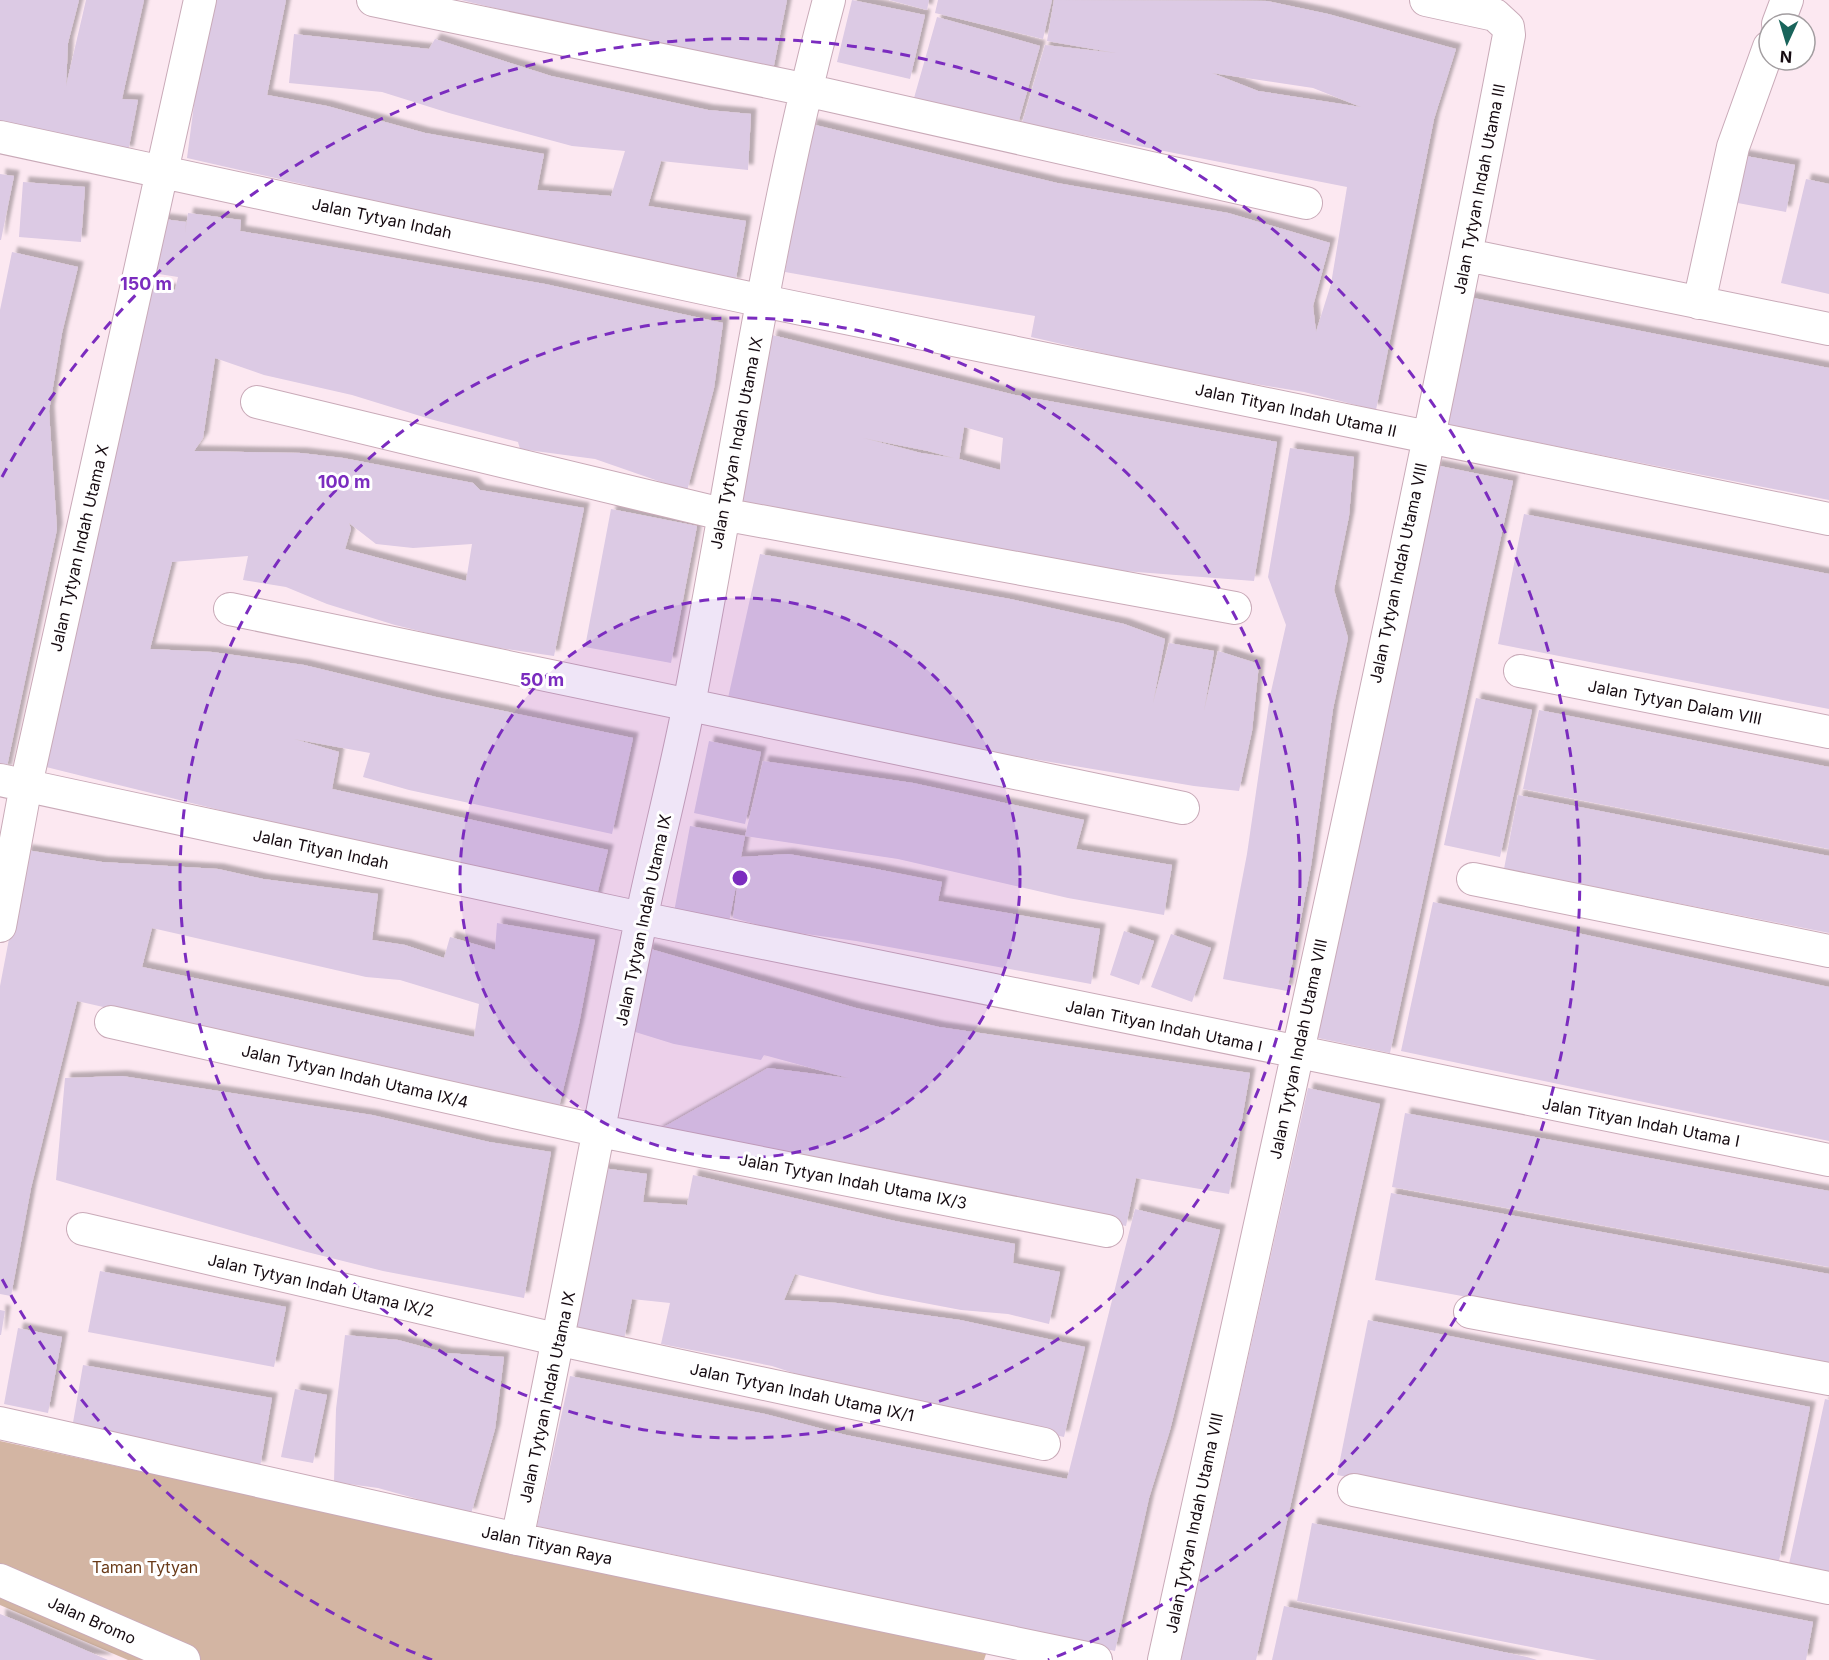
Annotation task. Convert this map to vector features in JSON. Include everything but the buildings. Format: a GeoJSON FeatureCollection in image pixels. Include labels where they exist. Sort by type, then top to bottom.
{"type":"FeatureCollection","features":[{"type":"Feature","properties":{"kind":"street","name":"Jalan Tytyan Indah Utama X"},"geometry":{"type":"LineString","coordinates":[[0,926],[13,783],[164,171],[200,0]]}},
{"type":"Feature","properties":{"kind":"street"},"geometry":{"type":"LineString","coordinates":[[373,0],[805,90],[1306,202]]}},
{"type":"Feature","properties":{"kind":"street","name":"Jalan Tytyan Indah Utama IX"},"geometry":{"type":"LineString","coordinates":[[517,1539],[560,1340],[641,918],[689,705],[722,514],[805,90],[829,0]]}},
{"type":"Feature","properties":{"kind":"street","name":"Jalan Tytyan Indah Utama III"},"geometry":{"type":"LineString","coordinates":[[1426,0],[1495,15],[1508,27],[1509,35],[1467,255],[1427,436]]}},
{"type":"Feature","properties":{"kind":"street"},"geometry":{"type":"LineString","coordinates":[[1699,303],[1733,147],[1760,72]]}},
{"type":"Feature","properties":{"kind":"street","name":"Jalan Tytyan Indah"},"geometry":{"type":"LineString","coordinates":[[0,137],[764,301]]}},
{"type":"Feature","properties":{"kind":"street"},"geometry":{"type":"LineString","coordinates":[[1467,255],[1829,329]]}},
{"type":"Feature","properties":{"kind":"street","name":"Jalan Tityan Indah Utama II"},"geometry":{"type":"LineString","coordinates":[[764,301],[1829,519]]}},
{"type":"Feature","properties":{"kind":"street"},"geometry":{"type":"LineString","coordinates":[[257,402],[722,514],[1235,608]]}},
{"type":"Feature","properties":{"kind":"street","name":"Jalan Tytyan Indah Utama VIII"},"geometry":{"type":"LineString","coordinates":[[1164,1660],[1297,1053],[1427,436]]}},
{"type":"Feature","properties":{"kind":"street"},"geometry":{"type":"LineString","coordinates":[[230,609],[1183,808]]}},
{"type":"Feature","properties":{"kind":"street","name":"Jalan Tytyan Dalam VIII"},"geometry":{"type":"LineString","coordinates":[[1520,671],[1829,732]]}},
{"type":"Feature","properties":{"kind":"street","name":"Jalan Tityan Indah"},"geometry":{"type":"LineString","coordinates":[[13,783],[641,918]]}},
{"type":"Feature","properties":{"kind":"street"},"geometry":{"type":"LineString","coordinates":[[1473,879],[1829,951]]}},
{"type":"Feature","properties":{"kind":"street","name":"Jalan Tityan Indah Utama I"},"geometry":{"type":"LineString","coordinates":[[641,918],[1829,1160]]}},
{"type":"Feature","properties":{"kind":"street","name":"Jalan Tytyan Indah Utama IX/4"},"geometry":{"type":"LineString","coordinates":[[111,1022],[600,1131]]}},
{"type":"Feature","properties":{"kind":"street","name":"Jalan Tytyan Indah Utama IX/3"},"geometry":{"type":"LineString","coordinates":[[600,1131],[1107,1231]]}},
{"type":"Feature","properties":{"kind":"street","name":"Jalan Tytyan Indah Utama IX/2"},"geometry":{"type":"LineString","coordinates":[[83,1229],[560,1340]]}},
{"type":"Feature","properties":{"kind":"street"},"geometry":{"type":"LineString","coordinates":[[1470,1312],[1829,1379]]}},
{"type":"Feature","properties":{"kind":"street","name":"Jalan Tytyan Indah Utama IX/1"},"geometry":{"type":"LineString","coordinates":[[560,1340],[1044,1444]]}},
{"type":"Feature","properties":{"kind":"street","name":"Jalan Tityan Raya"},"geometry":{"type":"LineString","coordinates":[[0,1423],[517,1539],[1096,1660]]}},
{"type":"Feature","properties":{"kind":"street"},"geometry":{"type":"LineString","coordinates":[[1354,1490],[1829,1588]]}},
{"type":"Feature","properties":{"kind":"street","name":"Jalan Bromo"},"geometry":{"type":"LineString","coordinates":[[0,1580],[184,1660]]}},
{"type":"Feature","properties":{"kind":"green space","name":"Taman Tytyan"},"geometry":{"type":"Polygon","coordinates":[[[0,1441],[986,1654],[984,1660],[128,1660],[0,1605],[0,1441]]]}}]}
